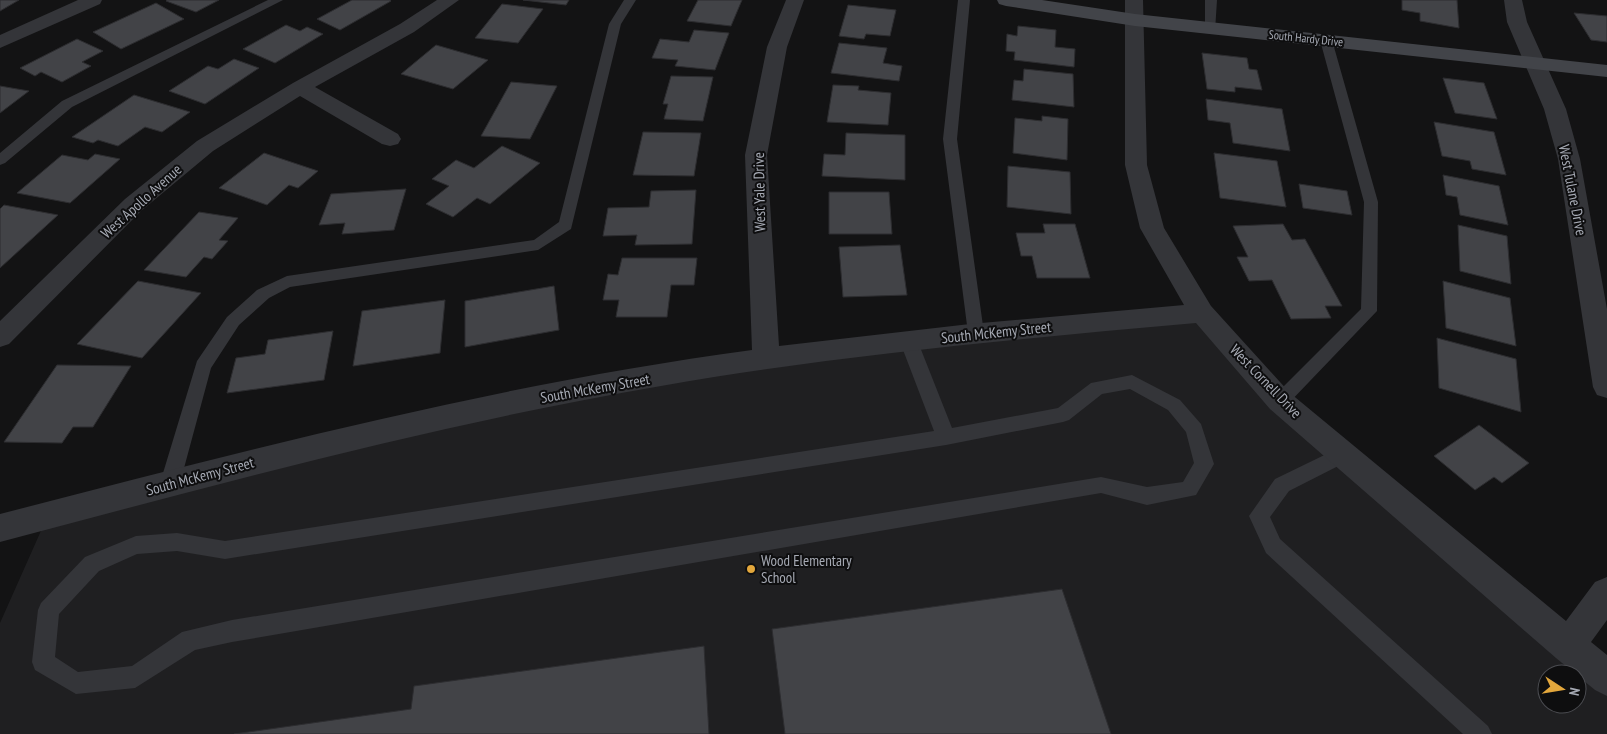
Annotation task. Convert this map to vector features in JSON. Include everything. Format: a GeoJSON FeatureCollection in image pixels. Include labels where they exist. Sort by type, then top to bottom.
{"type":"FeatureCollection","features":[{"type":"Feature","properties":{"kind":"street"},"geometry":{"type":"LineString","coordinates":[[0,42],[93,0]]}},
{"type":"Feature","properties":{"kind":"street","name":"West Apollo Avenue"},"geometry":{"type":"LineString","coordinates":[[0,336],[133,205],[205,146],[300,87],[407,28],[450,0]]}},
{"type":"Feature","properties":{"kind":"street","name":"West Yale Drive"},"geometry":{"type":"LineString","coordinates":[[766,359],[756,154],[777,47],[795,0]]}},
{"type":"Feature","properties":{"kind":"street","name":"South Hardy Drive"},"geometry":{"type":"LineString","coordinates":[[1006,0],[1135,10],[1211,28],[1607,71]]}},
{"type":"Feature","properties":{"kind":"street","name":"West Tulane Drive"},"geometry":{"type":"LineString","coordinates":[[1513,0],[1518,22],[1555,109],[1570,159],[1607,387]]}},
{"type":"Feature","properties":{"kind":"street","name":"West Cornell Drive"},"geometry":{"type":"LineString","coordinates":[[1135,10],[1136,165],[1152,228],[1202,313],[1280,401],[1607,678]]}},
{"type":"Feature","properties":{"kind":"street"},"geometry":{"type":"LineString","coordinates":[[300,87],[390,138]]}},
{"type":"Feature","properties":{"kind":"street","name":"South McKemy Street"},"geometry":{"type":"LineString","coordinates":[[0,528],[310,447],[586,388],[766,359],[976,333],[1202,313]]}},
{"type":"Feature","properties":{"kind":"street"},"geometry":{"type":"LineString","coordinates":[[1568,646],[1607,592]]}},
{"type":"Feature","properties":{"kind":"lane"},"geometry":{"type":"LineString","coordinates":[[0,160],[67,104],[277,0]]}},
{"type":"Feature","properties":{"kind":"lane"},"geometry":{"type":"LineString","coordinates":[[170,483],[203,366],[233,321],[263,294],[287,282],[538,245],[566,225],[615,24],[630,0]]}},
{"type":"Feature","properties":{"kind":"lane"},"geometry":{"type":"LineString","coordinates":[[964,0],[950,138],[976,333]]}},
{"type":"Feature","properties":{"kind":"lane"},"geometry":{"type":"LineString","coordinates":[[1211,0],[1211,28]]}},
{"type":"Feature","properties":{"kind":"lane"},"geometry":{"type":"LineString","coordinates":[[1280,401],[1368,311],[1371,202],[1326,40]]}},
{"type":"Feature","properties":{"kind":"lane"},"geometry":{"type":"LineString","coordinates":[[909,342],[946,437]]}},
{"type":"Feature","properties":{"kind":"lane"},"geometry":{"type":"LineString","coordinates":[[1132,382],[1174,405],[1194,430],[1204,464],[1189,489],[1147,496],[1101,485],[232,631],[190,640],[135,677],[76,683],[43,662],[49,610],[92,564],[136,544],[177,542],[225,550],[946,437],[1063,415],[1097,388],[1132,382]]}},
{"type":"Feature","properties":{"kind":"lane"},"geometry":{"type":"LineString","coordinates":[[1343,454],[1282,485],[1259,516],[1273,546],[1480,734]]}},
{"type":"Feature","properties":{"kind":"shaded area","name":"Wood Elementary School"},"geometry":{"type":"Polygon","coordinates":[[[1202,313],[1280,401],[1607,678],[1607,734],[0,734],[0,623],[48,515],[586,388],[1202,313]]]}},
{"type":"Feature","properties":{"kind":"building"},"geometry":{"type":"Polygon","coordinates":[[[0,0],[19,0],[0,11],[0,0]]]}},
{"type":"Feature","properties":{"kind":"building"},"geometry":{"type":"Polygon","coordinates":[[[167,0],[219,0],[196,12],[166,1],[167,0]]]}},
{"type":"Feature","properties":{"kind":"building"},"geometry":{"type":"Polygon","coordinates":[[[352,0],[391,1],[340,30],[317,19],[352,0]]]}},
{"type":"Feature","properties":{"kind":"building"},"geometry":{"type":"Polygon","coordinates":[[[523,0],[569,0],[566,5],[523,0]]]}},
{"type":"Feature","properties":{"kind":"building"},"geometry":{"type":"Polygon","coordinates":[[[698,0],[742,0],[731,26],[687,21],[698,0]]]}},
{"type":"Feature","properties":{"kind":"building"},"geometry":{"type":"Polygon","coordinates":[[[1402,0],[1457,0],[1459,28],[1420,21],[1420,13],[1402,10],[1402,0]]]}},
{"type":"Feature","properties":{"kind":"building"},"geometry":{"type":"Polygon","coordinates":[[[156,3],[184,19],[121,49],[93,32],[156,3]]]}},
{"type":"Feature","properties":{"kind":"building"},"geometry":{"type":"Polygon","coordinates":[[[502,4],[543,9],[518,43],[475,38],[502,4]]]}},
{"type":"Feature","properties":{"kind":"building"},"geometry":{"type":"Polygon","coordinates":[[[848,5],[896,10],[890,36],[866,34],[864,39],[839,36],[848,5]]]}},
{"type":"Feature","properties":{"kind":"building"},"geometry":{"type":"Polygon","coordinates":[[[1574,13],[1607,16],[1607,42],[1591,40],[1574,13]]]}},
{"type":"Feature","properties":{"kind":"building"},"geometry":{"type":"Polygon","coordinates":[[[286,25],[300,31],[307,27],[323,34],[275,63],[243,49],[286,25]]]}},
{"type":"Feature","properties":{"kind":"building"},"geometry":{"type":"Polygon","coordinates":[[[1018,26],[1056,30],[1055,47],[1075,49],[1074,67],[1014,60],[1015,52],[1006,51],[1007,34],[1017,36],[1018,26]]]}},
{"type":"Feature","properties":{"kind":"building"},"geometry":{"type":"Polygon","coordinates":[[[694,30],[729,33],[715,70],[675,66],[678,60],[652,58],[660,39],[689,42],[694,30]]]}},
{"type":"Feature","properties":{"kind":"building"},"geometry":{"type":"Polygon","coordinates":[[[77,39],[103,51],[82,62],[91,66],[62,82],[41,72],[35,76],[20,68],[77,39]]]}},
{"type":"Feature","properties":{"kind":"building"},"geometry":{"type":"Polygon","coordinates":[[[839,43],[887,48],[883,63],[902,66],[899,81],[831,73],[839,43]]]}},
{"type":"Feature","properties":{"kind":"building"},"geometry":{"type":"Polygon","coordinates":[[[436,45],[488,60],[453,89],[401,74],[436,45]]]}},
{"type":"Feature","properties":{"kind":"building"},"geometry":{"type":"Polygon","coordinates":[[[1202,53],[1247,58],[1249,69],[1257,70],[1262,90],[1235,87],[1235,92],[1207,89],[1202,53]]]}},
{"type":"Feature","properties":{"kind":"building"},"geometry":{"type":"Polygon","coordinates":[[[234,59],[259,68],[205,104],[169,91],[208,66],[218,69],[234,59]]]}},
{"type":"Feature","properties":{"kind":"building"},"geometry":{"type":"Polygon","coordinates":[[[1024,69],[1073,74],[1074,107],[1012,100],[1014,80],[1023,81],[1024,69]]]}},
{"type":"Feature","properties":{"kind":"building"},"geometry":{"type":"Polygon","coordinates":[[[671,76],[713,77],[703,121],[664,119],[668,104],[663,104],[671,76]]]}},
{"type":"Feature","properties":{"kind":"building"},"geometry":{"type":"Polygon","coordinates":[[[1443,78],[1484,83],[1497,119],[1455,113],[1443,78]]]}},
{"type":"Feature","properties":{"kind":"building"},"geometry":{"type":"Polygon","coordinates":[[[511,82],[557,86],[530,139],[481,136],[511,82]]]}},
{"type":"Feature","properties":{"kind":"building"},"geometry":{"type":"Polygon","coordinates":[[[833,85],[859,86],[858,90],[891,93],[888,125],[827,122],[833,85]]]}},
{"type":"Feature","properties":{"kind":"building"},"geometry":{"type":"Polygon","coordinates":[[[0,86],[29,91],[0,113],[0,86]]]}},
{"type":"Feature","properties":{"kind":"building"},"geometry":{"type":"Polygon","coordinates":[[[134,95],[190,112],[162,132],[145,127],[118,146],[98,140],[93,143],[72,137],[134,95]]]}},
{"type":"Feature","properties":{"kind":"building"},"geometry":{"type":"Polygon","coordinates":[[[1206,99],[1282,109],[1290,151],[1233,143],[1230,123],[1208,120],[1206,99]]]}},
{"type":"Feature","properties":{"kind":"building"},"geometry":{"type":"Polygon","coordinates":[[[1042,116],[1068,119],[1067,160],[1013,153],[1015,118],[1042,121],[1042,116]]]}},
{"type":"Feature","properties":{"kind":"building"},"geometry":{"type":"Polygon","coordinates":[[[1434,122],[1494,132],[1506,175],[1472,169],[1470,161],[1442,156],[1434,122]]]}},
{"type":"Feature","properties":{"kind":"building"},"geometry":{"type":"Polygon","coordinates":[[[643,132],[701,133],[694,176],[633,175],[643,132]]]}},
{"type":"Feature","properties":{"kind":"building"},"geometry":{"type":"Polygon","coordinates":[[[846,133],[905,135],[905,180],[822,176],[824,154],[845,155],[846,133]]]}},
{"type":"Feature","properties":{"kind":"building"},"geometry":{"type":"Polygon","coordinates":[[[502,146],[540,163],[490,204],[477,198],[453,217],[426,204],[449,186],[432,179],[456,160],[474,168],[502,146]]]}},
{"type":"Feature","properties":{"kind":"building"},"geometry":{"type":"Polygon","coordinates":[[[264,153],[318,171],[298,188],[289,185],[267,205],[219,188],[264,153]]]}},
{"type":"Feature","properties":{"kind":"building"},"geometry":{"type":"Polygon","coordinates":[[[1214,153],[1277,161],[1286,207],[1220,198],[1214,153]]]}},
{"type":"Feature","properties":{"kind":"building"},"geometry":{"type":"Polygon","coordinates":[[[95,154],[120,159],[70,203],[17,193],[62,155],[88,160],[95,154]]]}},
{"type":"Feature","properties":{"kind":"building"},"geometry":{"type":"Polygon","coordinates":[[[1008,166],[1070,172],[1071,214],[1007,207],[1008,166]]]}},
{"type":"Feature","properties":{"kind":"building"},"geometry":{"type":"Polygon","coordinates":[[[1443,175],[1499,186],[1508,225],[1460,215],[1457,197],[1446,195],[1443,175]]]}},
{"type":"Feature","properties":{"kind":"building"},"geometry":{"type":"Polygon","coordinates":[[[1299,184],[1347,191],[1352,215],[1303,208],[1299,184]]]}},
{"type":"Feature","properties":{"kind":"building"},"geometry":{"type":"Polygon","coordinates":[[[406,189],[394,230],[342,234],[345,223],[319,225],[331,194],[406,189]]]}},
{"type":"Feature","properties":{"kind":"building"},"geometry":{"type":"Polygon","coordinates":[[[696,190],[692,244],[635,245],[637,235],[603,236],[608,208],[649,207],[651,191],[696,190]]]}},
{"type":"Feature","properties":{"kind":"building"},"geometry":{"type":"Polygon","coordinates":[[[829,192],[889,192],[892,234],[829,234],[829,192]]]}},
{"type":"Feature","properties":{"kind":"building"},"geometry":{"type":"Polygon","coordinates":[[[4,205],[58,215],[0,268],[0,209],[4,205]]]}},
{"type":"Feature","properties":{"kind":"building"},"geometry":{"type":"Polygon","coordinates":[[[199,212],[238,218],[219,240],[228,241],[212,259],[204,257],[186,277],[144,270],[199,212]]]}},
{"type":"Feature","properties":{"kind":"building"},"geometry":{"type":"Polygon","coordinates":[[[1043,224],[1075,224],[1090,278],[1037,278],[1032,256],[1021,256],[1016,233],[1045,233],[1043,224]]]}},
{"type":"Feature","properties":{"kind":"building"},"geometry":{"type":"Polygon","coordinates":[[[1283,224],[1292,240],[1305,239],[1342,306],[1325,306],[1331,318],[1291,319],[1272,280],[1249,281],[1237,257],[1248,257],[1233,226],[1283,224]]]}},
{"type":"Feature","properties":{"kind":"building"},"geometry":{"type":"Polygon","coordinates":[[[1458,225],[1507,236],[1511,284],[1460,271],[1458,225]]]}},
{"type":"Feature","properties":{"kind":"building"},"geometry":{"type":"Polygon","coordinates":[[[900,245],[907,295],[843,297],[839,247],[900,245]]]}},
{"type":"Feature","properties":{"kind":"building"},"geometry":{"type":"Polygon","coordinates":[[[622,258],[697,258],[694,285],[671,285],[667,317],[616,317],[619,300],[603,300],[608,274],[618,275],[622,258]]]}},
{"type":"Feature","properties":{"kind":"building"},"geometry":{"type":"Polygon","coordinates":[[[138,281],[201,293],[142,358],[77,344],[138,281]]]}},
{"type":"Feature","properties":{"kind":"building"},"geometry":{"type":"Polygon","coordinates":[[[1443,281],[1510,298],[1516,346],[1446,328],[1443,281]]]}},
{"type":"Feature","properties":{"kind":"building"},"geometry":{"type":"Polygon","coordinates":[[[554,286],[559,330],[465,347],[465,301],[554,286]]]}},
{"type":"Feature","properties":{"kind":"building"},"geometry":{"type":"Polygon","coordinates":[[[445,300],[440,353],[353,366],[362,311],[445,300]]]}},
{"type":"Feature","properties":{"kind":"building"},"geometry":{"type":"Polygon","coordinates":[[[333,331],[324,380],[227,393],[236,358],[265,354],[268,340],[333,331]]]}},
{"type":"Feature","properties":{"kind":"building"},"geometry":{"type":"Polygon","coordinates":[[[1437,338],[1516,359],[1521,412],[1439,388],[1437,338]]]}},
{"type":"Feature","properties":{"kind":"building"},"geometry":{"type":"Polygon","coordinates":[[[57,365],[131,366],[93,427],[73,427],[62,443],[4,442],[57,365]]]}},
{"type":"Feature","properties":{"kind":"building"},"geometry":{"type":"Polygon","coordinates":[[[1479,425],[1529,463],[1502,483],[1494,477],[1475,490],[1434,456],[1479,425]]]}},
{"type":"Feature","properties":{"kind":"building"},"geometry":{"type":"Polygon","coordinates":[[[1062,589],[1111,734],[785,734],[772,629],[1062,589]]]}},
{"type":"Feature","properties":{"kind":"building"},"geometry":{"type":"Polygon","coordinates":[[[704,646],[709,734],[234,734],[411,709],[414,686],[704,646]]]}},
{"type":"Feature","properties":{"kind":"place","name":"Wood Elementary School"},"geometry":{"type":"Point","coordinates":[751,569]}}]}
